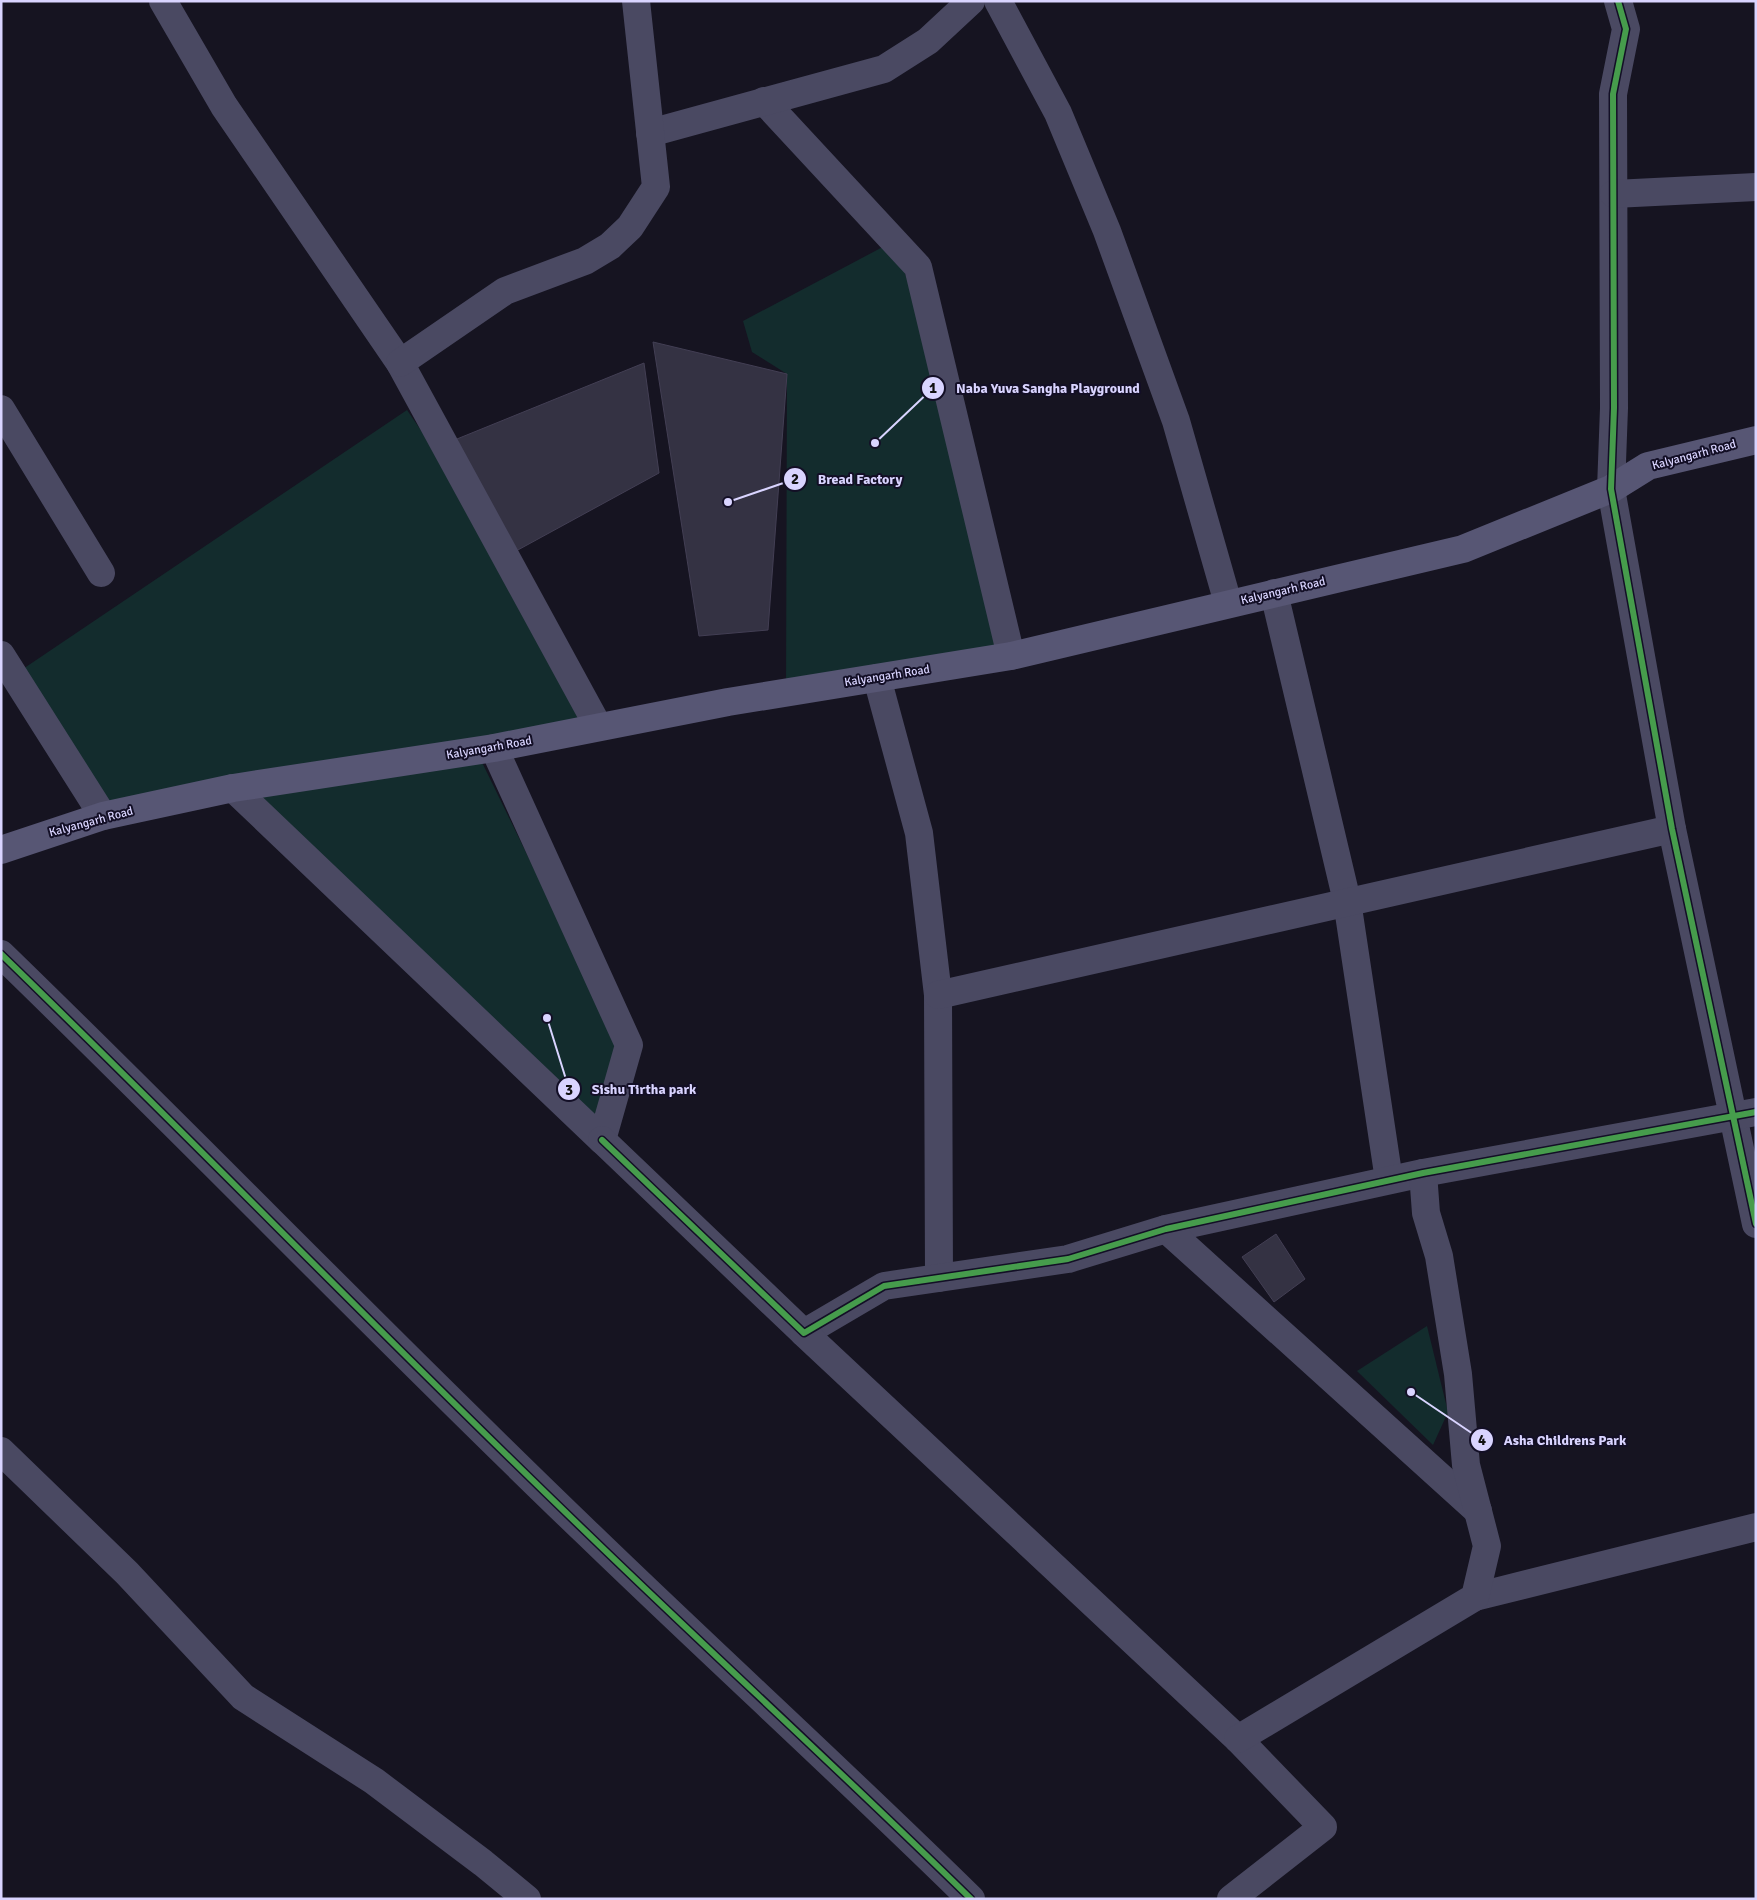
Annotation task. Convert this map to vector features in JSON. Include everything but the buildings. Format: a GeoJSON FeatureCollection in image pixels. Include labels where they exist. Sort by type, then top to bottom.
{"type":"FeatureCollection","features":[{"type":"Feature","properties":{"kind":"main road","name":"Kalyangarh Road"},"geometry":{"type":"LineString","coordinates":[[1,850],[30,838],[103,816],[233,788],[494,748],[598,726],[728,702],[1011,656],[1228,603],[1463,549],[1611,489],[1648,466],[1756,440]]}},
{"type":"Feature","properties":{"kind":"street"},"geometry":{"type":"LineString","coordinates":[[400,363],[505,291],[585,261],[610,246],[630,227],[656,187],[636,1]]}},
{"type":"Feature","properties":{"kind":"street"},"geometry":{"type":"LineString","coordinates":[[650,133],[884,69],[928,41],[971,1]]}},
{"type":"Feature","properties":{"kind":"street"},"geometry":{"type":"LineString","coordinates":[[998,1],[1058,113],[1107,231],[1176,421],[1228,603]]}},
{"type":"Feature","properties":{"kind":"street"},"geometry":{"type":"LineString","coordinates":[[1618,1],[1626,29],[1613,94],[1614,194],[1611,489],[1672,828],[1744,1114],[1756,1224]]}},
{"type":"Feature","properties":{"kind":"street"},"geometry":{"type":"LineString","coordinates":[[174,5],[224,106],[400,363],[598,726]]}},
{"type":"Feature","properties":{"kind":"street"},"geometry":{"type":"LineString","coordinates":[[764,101],[918,266],[1011,656]]}},
{"type":"Feature","properties":{"kind":"street"},"geometry":{"type":"LineString","coordinates":[[1614,194],[1756,187]]}},
{"type":"Feature","properties":{"kind":"street"},"geometry":{"type":"LineString","coordinates":[[1,408],[101,573]]}},
{"type":"Feature","properties":{"kind":"street"},"geometry":{"type":"LineString","coordinates":[[1274,593],[1347,901],[1390,1180]]}},
{"type":"Feature","properties":{"kind":"street"},"geometry":{"type":"LineString","coordinates":[[1,655],[103,816]]}},
{"type":"Feature","properties":{"kind":"street"},"geometry":{"type":"LineString","coordinates":[[877,678],[919,833],[938,995],[939,1278]]}},
{"type":"Feature","properties":{"kind":"street"},"geometry":{"type":"LineString","coordinates":[[494,748],[630,1045],[602,1140]]}},
{"type":"Feature","properties":{"kind":"street"},"geometry":{"type":"LineString","coordinates":[[233,788],[804,1333],[1238,1739],[1323,1827],[1231,1899]]}},
{"type":"Feature","properties":{"kind":"street"},"geometry":{"type":"LineString","coordinates":[[938,995],[1672,828]]}},
{"type":"Feature","properties":{"kind":"street"},"geometry":{"type":"LineString","coordinates":[[1,954],[144,1092],[586,1532],[867,1797],[971,1899]]}},
{"type":"Feature","properties":{"kind":"street"},"geometry":{"type":"LineString","coordinates":[[804,1333],[884,1286],[1068,1259],[1166,1229],[1390,1180],[1744,1114]]}},
{"type":"Feature","properties":{"kind":"street"},"geometry":{"type":"LineString","coordinates":[[1423,1173],[1426,1213],[1439,1256],[1458,1374],[1466,1465],[1487,1546],[1475,1596]]}},
{"type":"Feature","properties":{"kind":"street"},"geometry":{"type":"LineString","coordinates":[[1166,1229],[1478,1511]]}},
{"type":"Feature","properties":{"kind":"street"},"geometry":{"type":"LineString","coordinates":[[1,1451],[127,1573],[243,1697],[374,1781],[527,1899]]}},
{"type":"Feature","properties":{"kind":"street"},"geometry":{"type":"LineString","coordinates":[[1238,1739],[1475,1596],[1756,1527]]}},
{"type":"Feature","properties":{"kind":"green space"},"geometry":{"type":"Polygon","coordinates":[[[894,241],[987,512],[1011,656],[786,693],[787,374],[752,352],[743,321],[894,241]]]}},
{"type":"Feature","properties":{"kind":"green space"},"geometry":{"type":"Polygon","coordinates":[[[407,410],[492,534],[598,726],[475,748],[618,1041],[599,1120],[250,789],[103,816],[14,675],[407,410]]]}},
{"type":"Feature","properties":{"kind":"green space"},"geometry":{"type":"Polygon","coordinates":[[[1427,1326],[1448,1412],[1433,1445],[1357,1371],[1427,1326]]]}},
{"type":"Feature","properties":{"kind":"cycle path"},"geometry":{"type":"LineString","coordinates":[[1618,1],[1626,29],[1613,94],[1614,408],[1611,489],[1672,829],[1756,1224]]}},
{"type":"Feature","properties":{"kind":"cycle path"},"geometry":{"type":"LineString","coordinates":[[1,954],[513,1461],[971,1899]]}},
{"type":"Feature","properties":{"kind":"cycle path"},"geometry":{"type":"LineString","coordinates":[[602,1140],[804,1333],[884,1286],[1068,1259],[1166,1229],[1423,1173],[1756,1112]]}},
{"type":"Feature","properties":{"kind":"place","name":"Naba Yuva Sangha Playground"},"geometry":{"type":"Point","coordinates":[875,443]}},
{"type":"Feature","properties":{"kind":"place","name":"Bread Factory"},"geometry":{"type":"Point","coordinates":[728,502]}},
{"type":"Feature","properties":{"kind":"place","name":"Sishu Tirtha park"},"geometry":{"type":"Point","coordinates":[547,1018]}},
{"type":"Feature","properties":{"kind":"place","name":"Asha Childrens Park"},"geometry":{"type":"Point","coordinates":[1411,1392]}}]}
